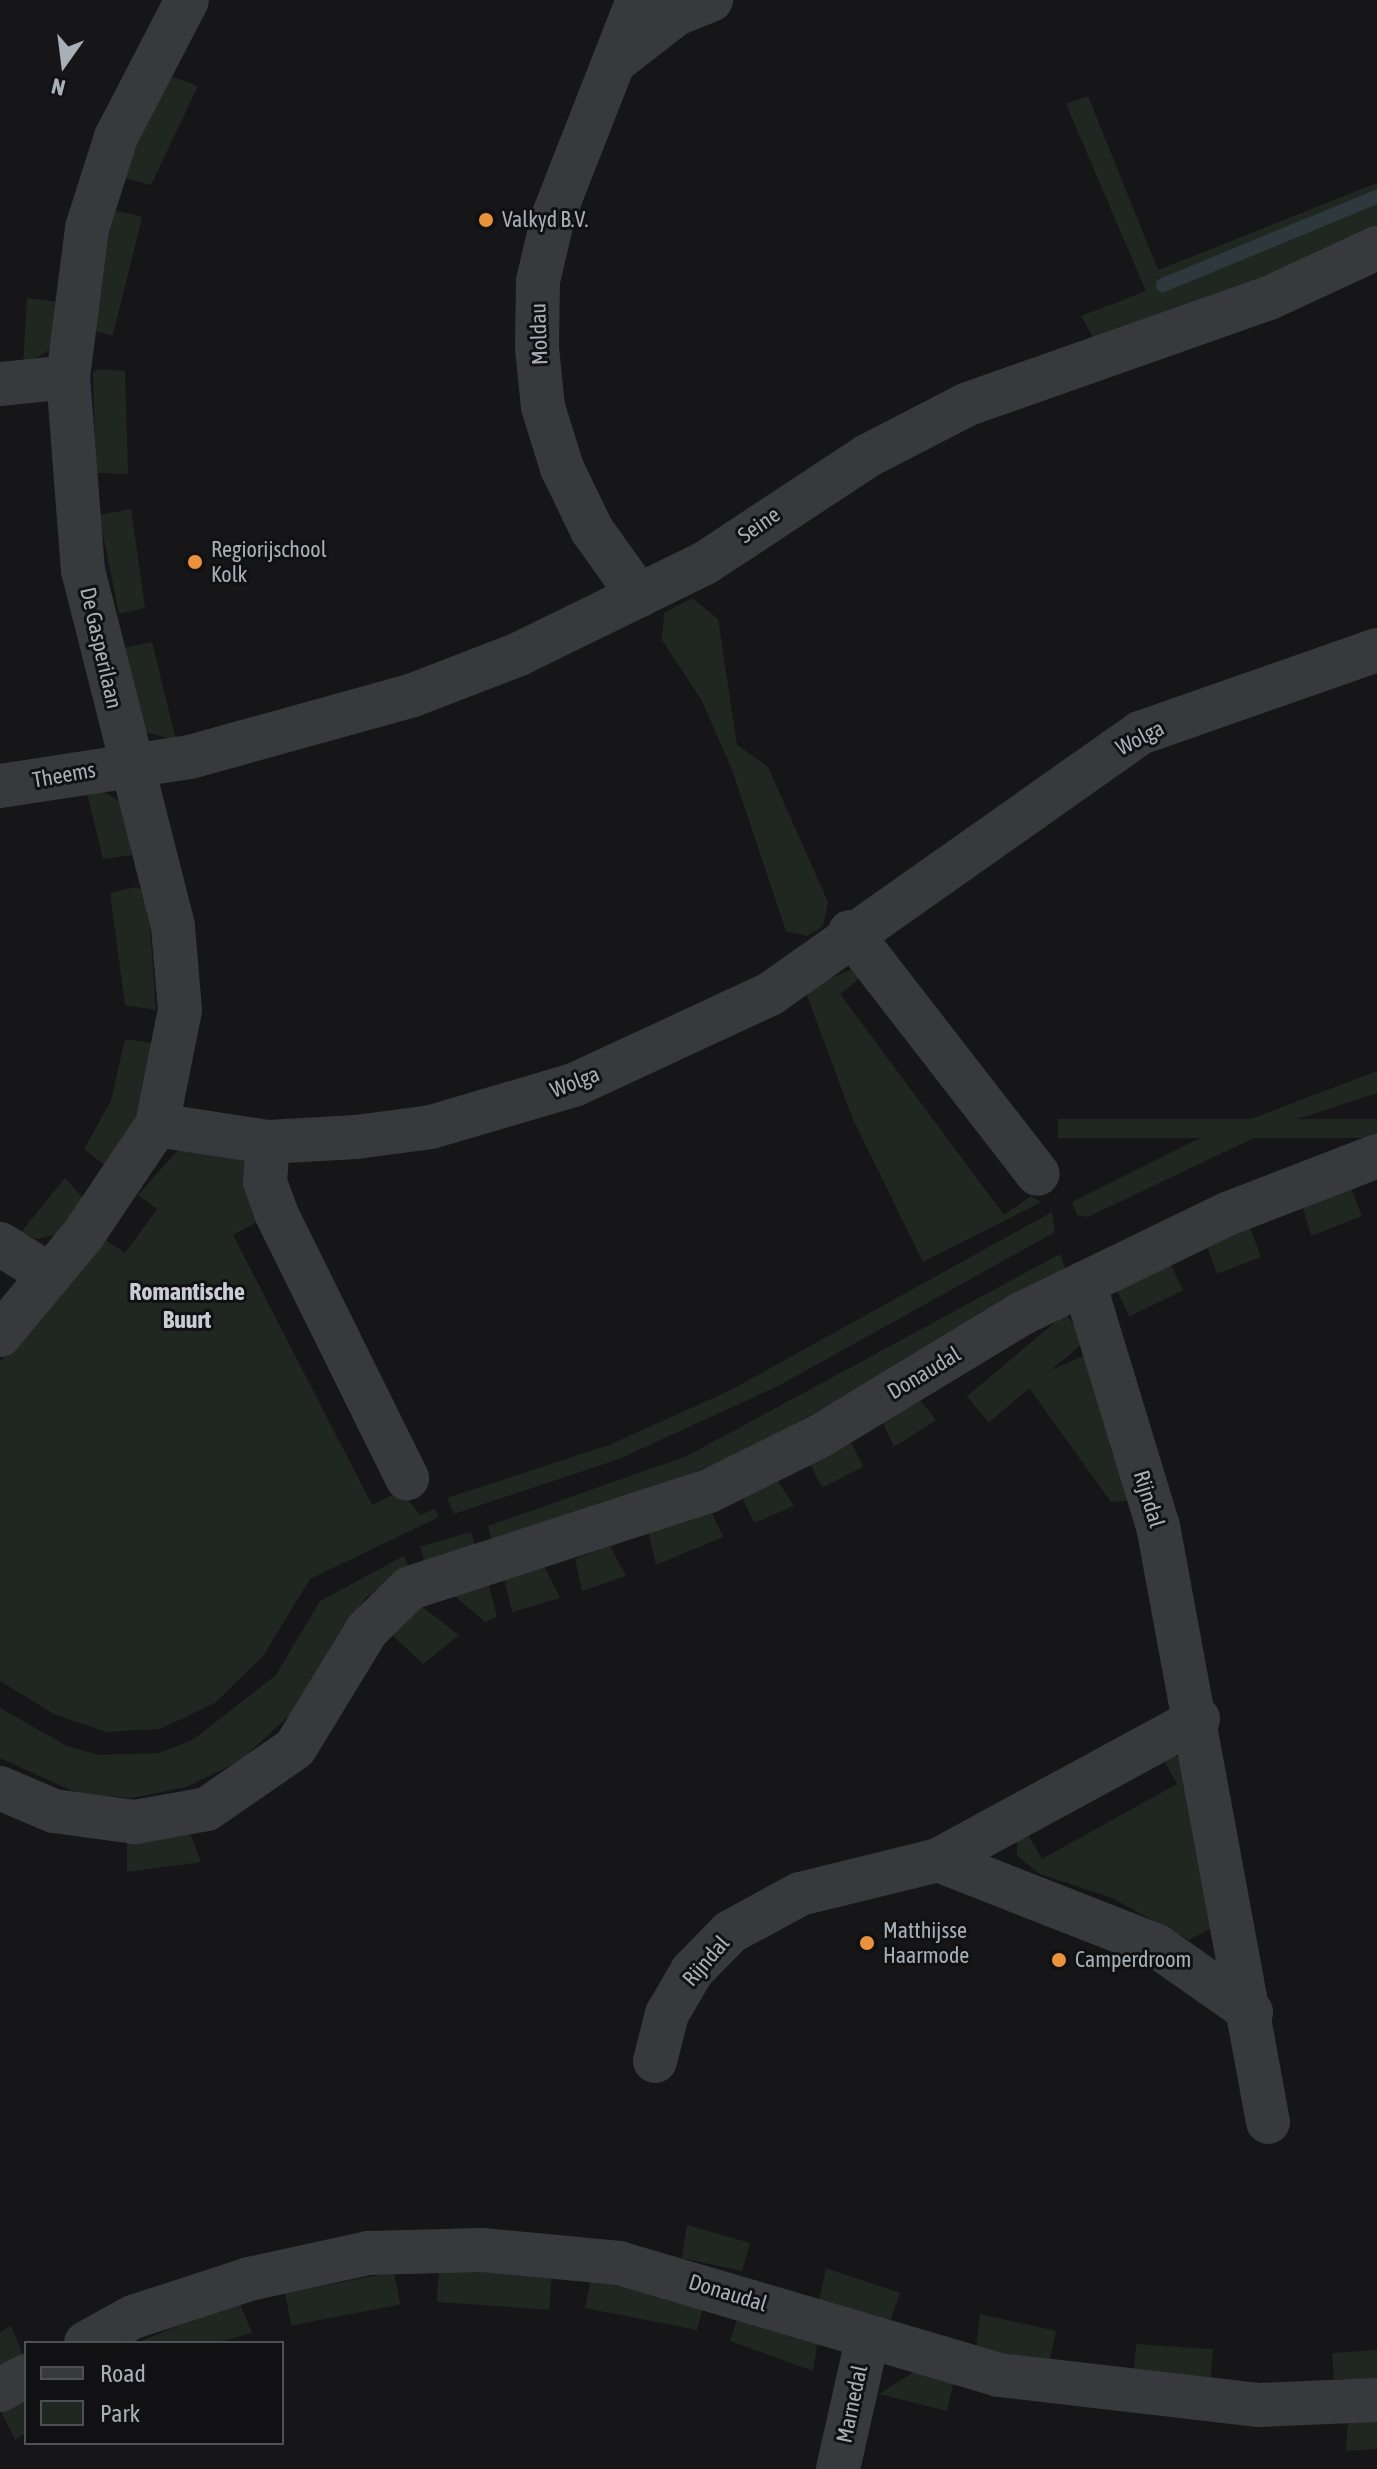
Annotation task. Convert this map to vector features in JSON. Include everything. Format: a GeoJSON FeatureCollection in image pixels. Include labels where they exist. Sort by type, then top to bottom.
{"type":"FeatureCollection","features":[{"type":"Feature","properties":{"kind":"street","name":"De Gasperilaan"},"geometry":{"type":"LineString","coordinates":[[0,1335],[50,1275],[157,1125],[180,1010],[174,940],[83,571],[68,377],[92,213],[116,137],[187,0]]}},
{"type":"Feature","properties":{"kind":"street","name":"Moldau"},"geometry":{"type":"LineString","coordinates":[[638,0],[553,217],[538,281],[537,348],[543,407],[562,468],[592,530],[639,596]]}},
{"type":"Feature","properties":{"kind":"street","name":"Moldau"},"geometry":{"type":"LineString","coordinates":[[617,60],[676,14],[711,0]]}},
{"type":"Feature","properties":{"kind":"street","name":"Seine"},"geometry":{"type":"LineString","coordinates":[[128,763],[190,757],[413,695],[639,596],[968,404],[1269,298],[1377,248]]}},
{"type":"Feature","properties":{"kind":"street"},"geometry":{"type":"LineString","coordinates":[[0,384],[68,377]]}},
{"type":"Feature","properties":{"kind":"street","name":"Wolga"},"geometry":{"type":"LineString","coordinates":[[157,1125],[268,1142],[431,1127],[574,1085],[770,994],[850,932],[1140,733],[1377,650]]}},
{"type":"Feature","properties":{"kind":"street","name":"Theems"},"geometry":{"type":"LineString","coordinates":[[0,786],[128,763]]}},
{"type":"Feature","properties":{"kind":"street"},"geometry":{"type":"LineString","coordinates":[[850,932],[1038,1174]]}},
{"type":"Feature","properties":{"kind":"street"},"geometry":{"type":"LineString","coordinates":[[268,1142],[265,1182],[276,1213],[407,1478]]}},
{"type":"Feature","properties":{"kind":"street","name":"Donaudal"},"geometry":{"type":"LineString","coordinates":[[0,1788],[54,1811],[135,1822],[207,1809],[295,1748],[383,1608],[410,1588],[709,1491],[818,1437],[1084,1283],[1227,1214],[1377,1156]]}},
{"type":"Feature","properties":{"kind":"street"},"geometry":{"type":"LineString","coordinates":[[0,1244],[50,1275]]}},
{"type":"Feature","properties":{"kind":"street","name":"Rijndal"},"geometry":{"type":"LineString","coordinates":[[1084,1283],[1158,1526],[1198,1719],[1268,2122]]}},
{"type":"Feature","properties":{"kind":"street","name":"Rijndal"},"geometry":{"type":"LineString","coordinates":[[655,2061],[667,2014],[692,1971],[730,1932],[800,1894],[938,1860],[1198,1719]]}},
{"type":"Feature","properties":{"kind":"street"},"geometry":{"type":"LineString","coordinates":[[938,1860],[1157,1946],[1251,2012]]}},
{"type":"Feature","properties":{"kind":"street","name":"Donaudal"},"geometry":{"type":"LineString","coordinates":[[90,2341],[133,2317],[249,2279],[368,2253],[482,2250],[619,2263],[721,2289],[867,2340],[999,2375],[1144,2397],[1259,2405],[1377,2400]]}},
{"type":"Feature","properties":{"kind":"street","name":"Marnedal"},"geometry":{"type":"LineString","coordinates":[[838,2469],[867,2340]]}},
{"type":"Feature","properties":{"kind":"street"},"geometry":{"type":"LineString","coordinates":[[0,2390],[24,2377]]}},
{"type":"Feature","properties":{"kind":"green space"},"geometry":{"type":"Polygon","coordinates":[[[168,75],[198,86],[151,185],[125,178],[135,139],[168,75]]]}},
{"type":"Feature","properties":{"kind":"green space"},"geometry":{"type":"Polygon","coordinates":[[[1088,96],[1158,270],[1377,183],[1377,233],[1273,281],[1095,341],[1081,316],[1146,291],[1066,104],[1088,96]]]}},
{"type":"Feature","properties":{"kind":"green space"},"geometry":{"type":"Polygon","coordinates":[[[114,210],[142,217],[113,335],[84,328],[114,210]]]}},
{"type":"Feature","properties":{"kind":"green space"},"geometry":{"type":"Polygon","coordinates":[[[27,298],[59,302],[52,348],[23,366],[27,298]]]}},
{"type":"Feature","properties":{"kind":"green space"},"geometry":{"type":"Polygon","coordinates":[[[99,369],[125,371],[128,474],[96,473],[93,372],[99,369]]]}},
{"type":"Feature","properties":{"kind":"green space"},"geometry":{"type":"Polygon","coordinates":[[[131,509],[145,608],[119,614],[99,515],[131,509]]]}},
{"type":"Feature","properties":{"kind":"green space"},"geometry":{"type":"Polygon","coordinates":[[[692,598],[718,619],[737,745],[768,767],[828,902],[823,926],[807,936],[786,931],[731,767],[702,701],[662,640],[664,613],[692,598]]]}},
{"type":"Feature","properties":{"kind":"green space"},"geometry":{"type":"Polygon","coordinates":[[[152,642],[176,740],[145,732],[123,648],[152,642]]]}},
{"type":"Feature","properties":{"kind":"green space"},"geometry":{"type":"Polygon","coordinates":[[[97,788],[121,802],[132,855],[103,859],[86,789],[97,788]]]}},
{"type":"Feature","properties":{"kind":"green space"},"geometry":{"type":"Polygon","coordinates":[[[136,887],[143,890],[150,927],[156,1010],[125,1005],[110,893],[136,887]]]}},
{"type":"Feature","properties":{"kind":"green space"},"geometry":{"type":"Polygon","coordinates":[[[861,965],[864,975],[840,994],[1004,1215],[1031,1196],[1041,1202],[923,1262],[852,1117],[805,990],[861,965]]]}},
{"type":"Feature","properties":{"kind":"green space"},"geometry":{"type":"Polygon","coordinates":[[[125,1039],[152,1043],[139,1117],[104,1165],[84,1149],[111,1101],[125,1039]]]}},
{"type":"Feature","properties":{"kind":"green space"},"geometry":{"type":"Polygon","coordinates":[[[1377,1071],[1377,1093],[1285,1123],[1088,1217],[1077,1215],[1072,1202],[1196,1140],[1377,1071]]]}},
{"type":"Feature","properties":{"kind":"green space"},"geometry":{"type":"Polygon","coordinates":[[[1058,1119],[1377,1119],[1377,1138],[1058,1138],[1058,1119]]]}},
{"type":"Feature","properties":{"kind":"green space"},"geometry":{"type":"Polygon","coordinates":[[[177,1151],[228,1151],[246,1158],[262,1219],[233,1235],[372,1505],[401,1491],[420,1515],[435,1509],[439,1517],[310,1579],[263,1656],[215,1703],[160,1729],[106,1732],[54,1714],[0,1681],[0,1362],[106,1240],[125,1253],[157,1209],[138,1195],[177,1151]]]}},
{"type":"Feature","properties":{"kind":"green space"},"geometry":{"type":"Polygon","coordinates":[[[65,1178],[86,1201],[58,1234],[36,1239],[21,1232],[65,1178]]]}},
{"type":"Feature","properties":{"kind":"green space"},"geometry":{"type":"Polygon","coordinates":[[[1351,1189],[1362,1216],[1311,1236],[1302,1204],[1351,1189]]]}},
{"type":"Feature","properties":{"kind":"green space"},"geometry":{"type":"Polygon","coordinates":[[[1052,1212],[1055,1232],[778,1386],[619,1459],[454,1514],[447,1498],[609,1445],[731,1390],[1052,1212]]]}},
{"type":"Feature","properties":{"kind":"green space"},"geometry":{"type":"Polygon","coordinates":[[[1250,1228],[1261,1257],[1217,1274],[1206,1245],[1250,1228]]]}},
{"type":"Feature","properties":{"kind":"green space"},"geometry":{"type":"Polygon","coordinates":[[[1060,1254],[1066,1270],[747,1451],[494,1551],[488,1526],[687,1456],[1060,1254]]]}},
{"type":"Feature","properties":{"kind":"green space"},"geometry":{"type":"Polygon","coordinates":[[[1171,1265],[1183,1290],[1129,1316],[1117,1291],[1171,1265]]]}},
{"type":"Feature","properties":{"kind":"green space"},"geometry":{"type":"Polygon","coordinates":[[[1065,1314],[1087,1340],[989,1422],[967,1396],[1065,1314]]]}},
{"type":"Feature","properties":{"kind":"green space"},"geometry":{"type":"Polygon","coordinates":[[[1092,1352],[1132,1500],[1111,1502],[1025,1382],[1092,1352]]]}},
{"type":"Feature","properties":{"kind":"green space"},"geometry":{"type":"Polygon","coordinates":[[[916,1395],[936,1420],[894,1447],[881,1418],[916,1395]]]}},
{"type":"Feature","properties":{"kind":"green space"},"geometry":{"type":"Polygon","coordinates":[[[850,1441],[863,1467],[822,1488],[809,1462],[850,1441]]]}},
{"type":"Feature","properties":{"kind":"green space"},"geometry":{"type":"Polygon","coordinates":[[[774,1475],[794,1506],[754,1523],[742,1497],[774,1475]]]}},
{"type":"Feature","properties":{"kind":"green space"},"geometry":{"type":"Polygon","coordinates":[[[711,1511],[723,1537],[656,1565],[648,1530],[711,1511]]]}},
{"type":"Feature","properties":{"kind":"green space"},"geometry":{"type":"Polygon","coordinates":[[[471,1532],[478,1556],[427,1571],[420,1547],[471,1532]]]}},
{"type":"Feature","properties":{"kind":"green space"},"geometry":{"type":"Polygon","coordinates":[[[610,1546],[626,1576],[582,1591],[575,1559],[610,1546]]]}},
{"type":"Feature","properties":{"kind":"green space"},"geometry":{"type":"Polygon","coordinates":[[[404,1556],[411,1573],[366,1597],[297,1708],[240,1761],[186,1787],[132,1798],[77,1793],[0,1758],[0,1708],[67,1746],[99,1755],[160,1753],[194,1739],[276,1675],[320,1601],[404,1556]]]}},
{"type":"Feature","properties":{"kind":"green space"},"geometry":{"type":"Polygon","coordinates":[[[543,1563],[560,1598],[512,1612],[502,1570],[543,1563]]]}},
{"type":"Feature","properties":{"kind":"green space"},"geometry":{"type":"Polygon","coordinates":[[[486,1574],[497,1617],[485,1622],[451,1593],[486,1574]]]}},
{"type":"Feature","properties":{"kind":"green space"},"geometry":{"type":"Polygon","coordinates":[[[421,1606],[459,1635],[423,1664],[389,1632],[421,1606]]]}},
{"type":"Feature","properties":{"kind":"green space"},"geometry":{"type":"Polygon","coordinates":[[[1161,1755],[1181,1757],[1216,1926],[1189,1940],[1112,1898],[1040,1874],[1017,1856],[1017,1836],[1026,1831],[1042,1859],[1177,1784],[1161,1755]]]}},
{"type":"Feature","properties":{"kind":"green space"},"geometry":{"type":"Polygon","coordinates":[[[190,1833],[201,1862],[127,1872],[127,1842],[190,1833]]]}},
{"type":"Feature","properties":{"kind":"green space"},"geometry":{"type":"Polygon","coordinates":[[[687,2225],[750,2243],[742,2271],[682,2258],[687,2225]]]}},
{"type":"Feature","properties":{"kind":"green space"},"geometry":{"type":"Polygon","coordinates":[[[826,2268],[900,2293],[890,2322],[819,2303],[826,2268]]]}},
{"type":"Feature","properties":{"kind":"green space"},"geometry":{"type":"Polygon","coordinates":[[[439,2269],[552,2277],[549,2310],[437,2302],[439,2269]]]}},
{"type":"Feature","properties":{"kind":"green space"},"geometry":{"type":"Polygon","coordinates":[[[394,2272],[400,2304],[291,2326],[285,2293],[394,2272]]]}},
{"type":"Feature","properties":{"kind":"green space"},"geometry":{"type":"Polygon","coordinates":[[[592,2274],[704,2304],[697,2330],[585,2308],[592,2274]]]}},
{"type":"Feature","properties":{"kind":"green space"},"geometry":{"type":"Polygon","coordinates":[[[239,2301],[252,2333],[222,2341],[141,2341],[239,2301]]]}},
{"type":"Feature","properties":{"kind":"green space"},"geometry":{"type":"Polygon","coordinates":[[[739,2314],[818,2339],[813,2371],[730,2341],[739,2314]]]}},
{"type":"Feature","properties":{"kind":"green space"},"geometry":{"type":"Polygon","coordinates":[[[980,2314],[1056,2331],[1050,2359],[976,2350],[980,2314]]]}},
{"type":"Feature","properties":{"kind":"green space"},"geometry":{"type":"Polygon","coordinates":[[[11,2326],[24,2358],[0,2371],[0,2332],[11,2326]]]}},
{"type":"Feature","properties":{"kind":"green space"},"geometry":{"type":"Polygon","coordinates":[[[1136,2344],[1213,2349],[1211,2377],[1134,2372],[1136,2344]]]}},
{"type":"Feature","properties":{"kind":"green space"},"geometry":{"type":"Polygon","coordinates":[[[1377,2350],[1377,2381],[1334,2379],[1332,2353],[1377,2350]]]}},
{"type":"Feature","properties":{"kind":"green space"},"geometry":{"type":"Polygon","coordinates":[[[915,2371],[953,2384],[947,2411],[879,2394],[915,2371]]]}},
{"type":"Feature","properties":{"kind":"green space"},"geometry":{"type":"Polygon","coordinates":[[[24,2396],[24,2434],[15,2440],[0,2409],[24,2396]]]}},
{"type":"Feature","properties":{"kind":"green space"},"geometry":{"type":"Polygon","coordinates":[[[1377,2416],[1377,2449],[1346,2451],[1348,2419],[1377,2416]]]}},
{"type":"Feature","properties":{"kind":"waterway"},"geometry":{"type":"LineString","coordinates":[[1163,285],[1377,197]]}},
{"type":"Feature","properties":{"kind":"place","name":"Valkyd B.V."},"geometry":{"type":"Point","coordinates":[486,220]}},
{"type":"Feature","properties":{"kind":"place","name":"Regiorijschool Kolk"},"geometry":{"type":"Point","coordinates":[195,562]}},
{"type":"Feature","properties":{"kind":"place","name":"Matthijsse Haarmode"},"geometry":{"type":"Point","coordinates":[867,1943]}},
{"type":"Feature","properties":{"kind":"place","name":"Camperdroom"},"geometry":{"type":"Point","coordinates":[1059,1960]}},
{"type":"Feature","properties":{"kind":"district","name":"Romantische Buurt"},"geometry":{"type":"Point","coordinates":[187,1306]}}]}
